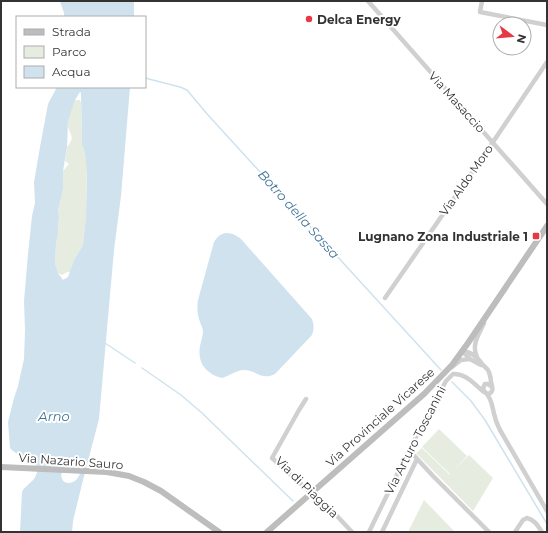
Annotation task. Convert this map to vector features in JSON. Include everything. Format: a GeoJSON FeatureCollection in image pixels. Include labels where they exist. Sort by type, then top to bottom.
{"type":"FeatureCollection","features":[{"type":"Feature","properties":{"kind":"main road","name":"Via Provinciale Vicarese"},"geometry":{"type":"LineString","coordinates":[[267,532],[424,394],[452,365],[547,226]]}},
{"type":"Feature","properties":{"kind":"main road","name":"Via Nazario Sauro"},"geometry":{"type":"LineString","coordinates":[[1,468],[107,472],[129,476],[147,483],[165,494],[219,532]]}},
{"type":"Feature","properties":{"kind":"street","name":"Via Masaccio"},"geometry":{"type":"LineString","coordinates":[[368,1],[547,204]]}},
{"type":"Feature","properties":{"kind":"street"},"geometry":{"type":"LineString","coordinates":[[482,1],[480,12],[547,25]]}},
{"type":"Feature","properties":{"kind":"street","name":"Via Aldo Moro"},"geometry":{"type":"LineString","coordinates":[[384,298],[547,62]]}},
{"type":"Feature","properties":{"kind":"street"},"geometry":{"type":"LineString","coordinates":[[484,367],[475,353],[475,344],[488,314]]}},
{"type":"Feature","properties":{"kind":"street"},"geometry":{"type":"LineString","coordinates":[[462,351],[471,353],[478,358]]}},
{"type":"Feature","properties":{"kind":"street"},"geometry":{"type":"LineString","coordinates":[[462,351],[470,359],[479,363],[489,372],[492,389],[491,401],[494,417],[547,511]]}},
{"type":"Feature","properties":{"kind":"street"},"geometry":{"type":"LineString","coordinates":[[439,379],[459,362],[470,359]]}},
{"type":"Feature","properties":{"kind":"street","name":"Via Arturo Toscanini"},"geometry":{"type":"LineString","coordinates":[[369,532],[409,450],[443,386],[450,376],[455,374],[462,375],[477,385]]}},
{"type":"Feature","properties":{"kind":"street"},"geometry":{"type":"LineString","coordinates":[[485,392],[483,388],[490,376]]}},
{"type":"Feature","properties":{"kind":"street"},"geometry":{"type":"LineString","coordinates":[[477,385],[482,386],[485,384],[490,384],[492,389]]}},
{"type":"Feature","properties":{"kind":"street"},"geometry":{"type":"LineString","coordinates":[[477,385],[485,392],[491,401]]}},
{"type":"Feature","properties":{"kind":"street"},"geometry":{"type":"LineString","coordinates":[[485,392],[489,393],[492,389]]}},
{"type":"Feature","properties":{"kind":"street","name":"Via di Piaggia"},"geometry":{"type":"LineString","coordinates":[[306,399],[272,458],[337,516],[352,532]]}},
{"type":"Feature","properties":{"kind":"street"},"geometry":{"type":"LineString","coordinates":[[409,450],[489,532]]}},
{"type":"Feature","properties":{"kind":"street"},"geometry":{"type":"LineString","coordinates":[[382,532],[417,459]]}},
{"type":"Feature","properties":{"kind":"street"},"geometry":{"type":"LineString","coordinates":[[515,532],[527,518],[534,521],[542,532]]}},
{"type":"Feature","properties":{"kind":"green space"},"geometry":{"type":"Polygon","coordinates":[[[75,100],[80,100],[81,103],[82,145],[87,167],[86,215],[83,245],[74,260],[70,272],[62,275],[58,273],[55,263],[58,234],[58,211],[63,190],[63,171],[69,164],[65,161],[67,147],[72,140],[68,121],[75,100]]]}},
{"type":"Feature","properties":{"kind":"green space"},"geometry":{"type":"Polygon","coordinates":[[[439,429],[467,456],[453,471],[469,455],[493,478],[473,511],[416,453],[422,448],[450,475],[422,447],[439,429]]]}},
{"type":"Feature","properties":{"kind":"green space"},"geometry":{"type":"Polygon","coordinates":[[[424,500],[455,532],[408,532],[424,500]]]}},
{"type":"Feature","properties":{"kind":"water"},"geometry":{"type":"Polygon","coordinates":[[[60,1],[134,1],[134,16],[64,16],[60,1]]]}},
{"type":"Feature","properties":{"kind":"water","name":"Arno"},"geometry":{"type":"Polygon","coordinates":[[[56,88],[130,88],[99,419],[73,521],[72,532],[20,532],[22,492],[35,477],[37,470],[36,466],[32,462],[10,448],[8,422],[24,359],[24,301],[32,216],[35,203],[34,182],[48,104],[56,88]],[[80,92],[75,100],[68,121],[67,147],[63,171],[63,190],[58,211],[58,234],[55,263],[58,273],[63,280],[68,277],[74,260],[83,245],[86,215],[87,173],[85,153],[82,145],[80,92]],[[72,460],[69,461],[69,466],[64,466],[61,474],[62,479],[65,482],[74,482],[78,478],[80,464],[72,460]]]}},
{"type":"Feature","properties":{"kind":"water"},"geometry":{"type":"Polygon","coordinates":[[[226,233],[234,234],[241,239],[312,319],[314,327],[312,335],[275,374],[270,376],[263,376],[248,370],[244,370],[222,378],[211,374],[201,363],[199,352],[203,331],[198,314],[198,300],[214,242],[219,236],[226,233]]]}},
{"type":"Feature","properties":{"kind":"waterway","name":"Botro della Sassa"},"geometry":{"type":"LineString","coordinates":[[146,78],[187,90],[208,115],[441,370]]}},
{"type":"Feature","properties":{"kind":"waterway"},"geometry":{"type":"LineString","coordinates":[[105,343],[135,363]]}},
{"type":"Feature","properties":{"kind":"waterway"},"geometry":{"type":"LineString","coordinates":[[142,368],[181,395],[202,413],[293,501]]}},
{"type":"Feature","properties":{"kind":"waterway","name":"Botro della Sassa"},"geometry":{"type":"LineString","coordinates":[[452,382],[471,401],[485,420],[547,524]]}},
{"type":"Feature","properties":{"kind":"place","name":"Delca Energy"},"geometry":{"type":"Point","coordinates":[309,19]}},
{"type":"Feature","properties":{"kind":"place","name":"Lugnano Zona Industriale 1"},"geometry":{"type":"Point","coordinates":[536,236]}}]}
